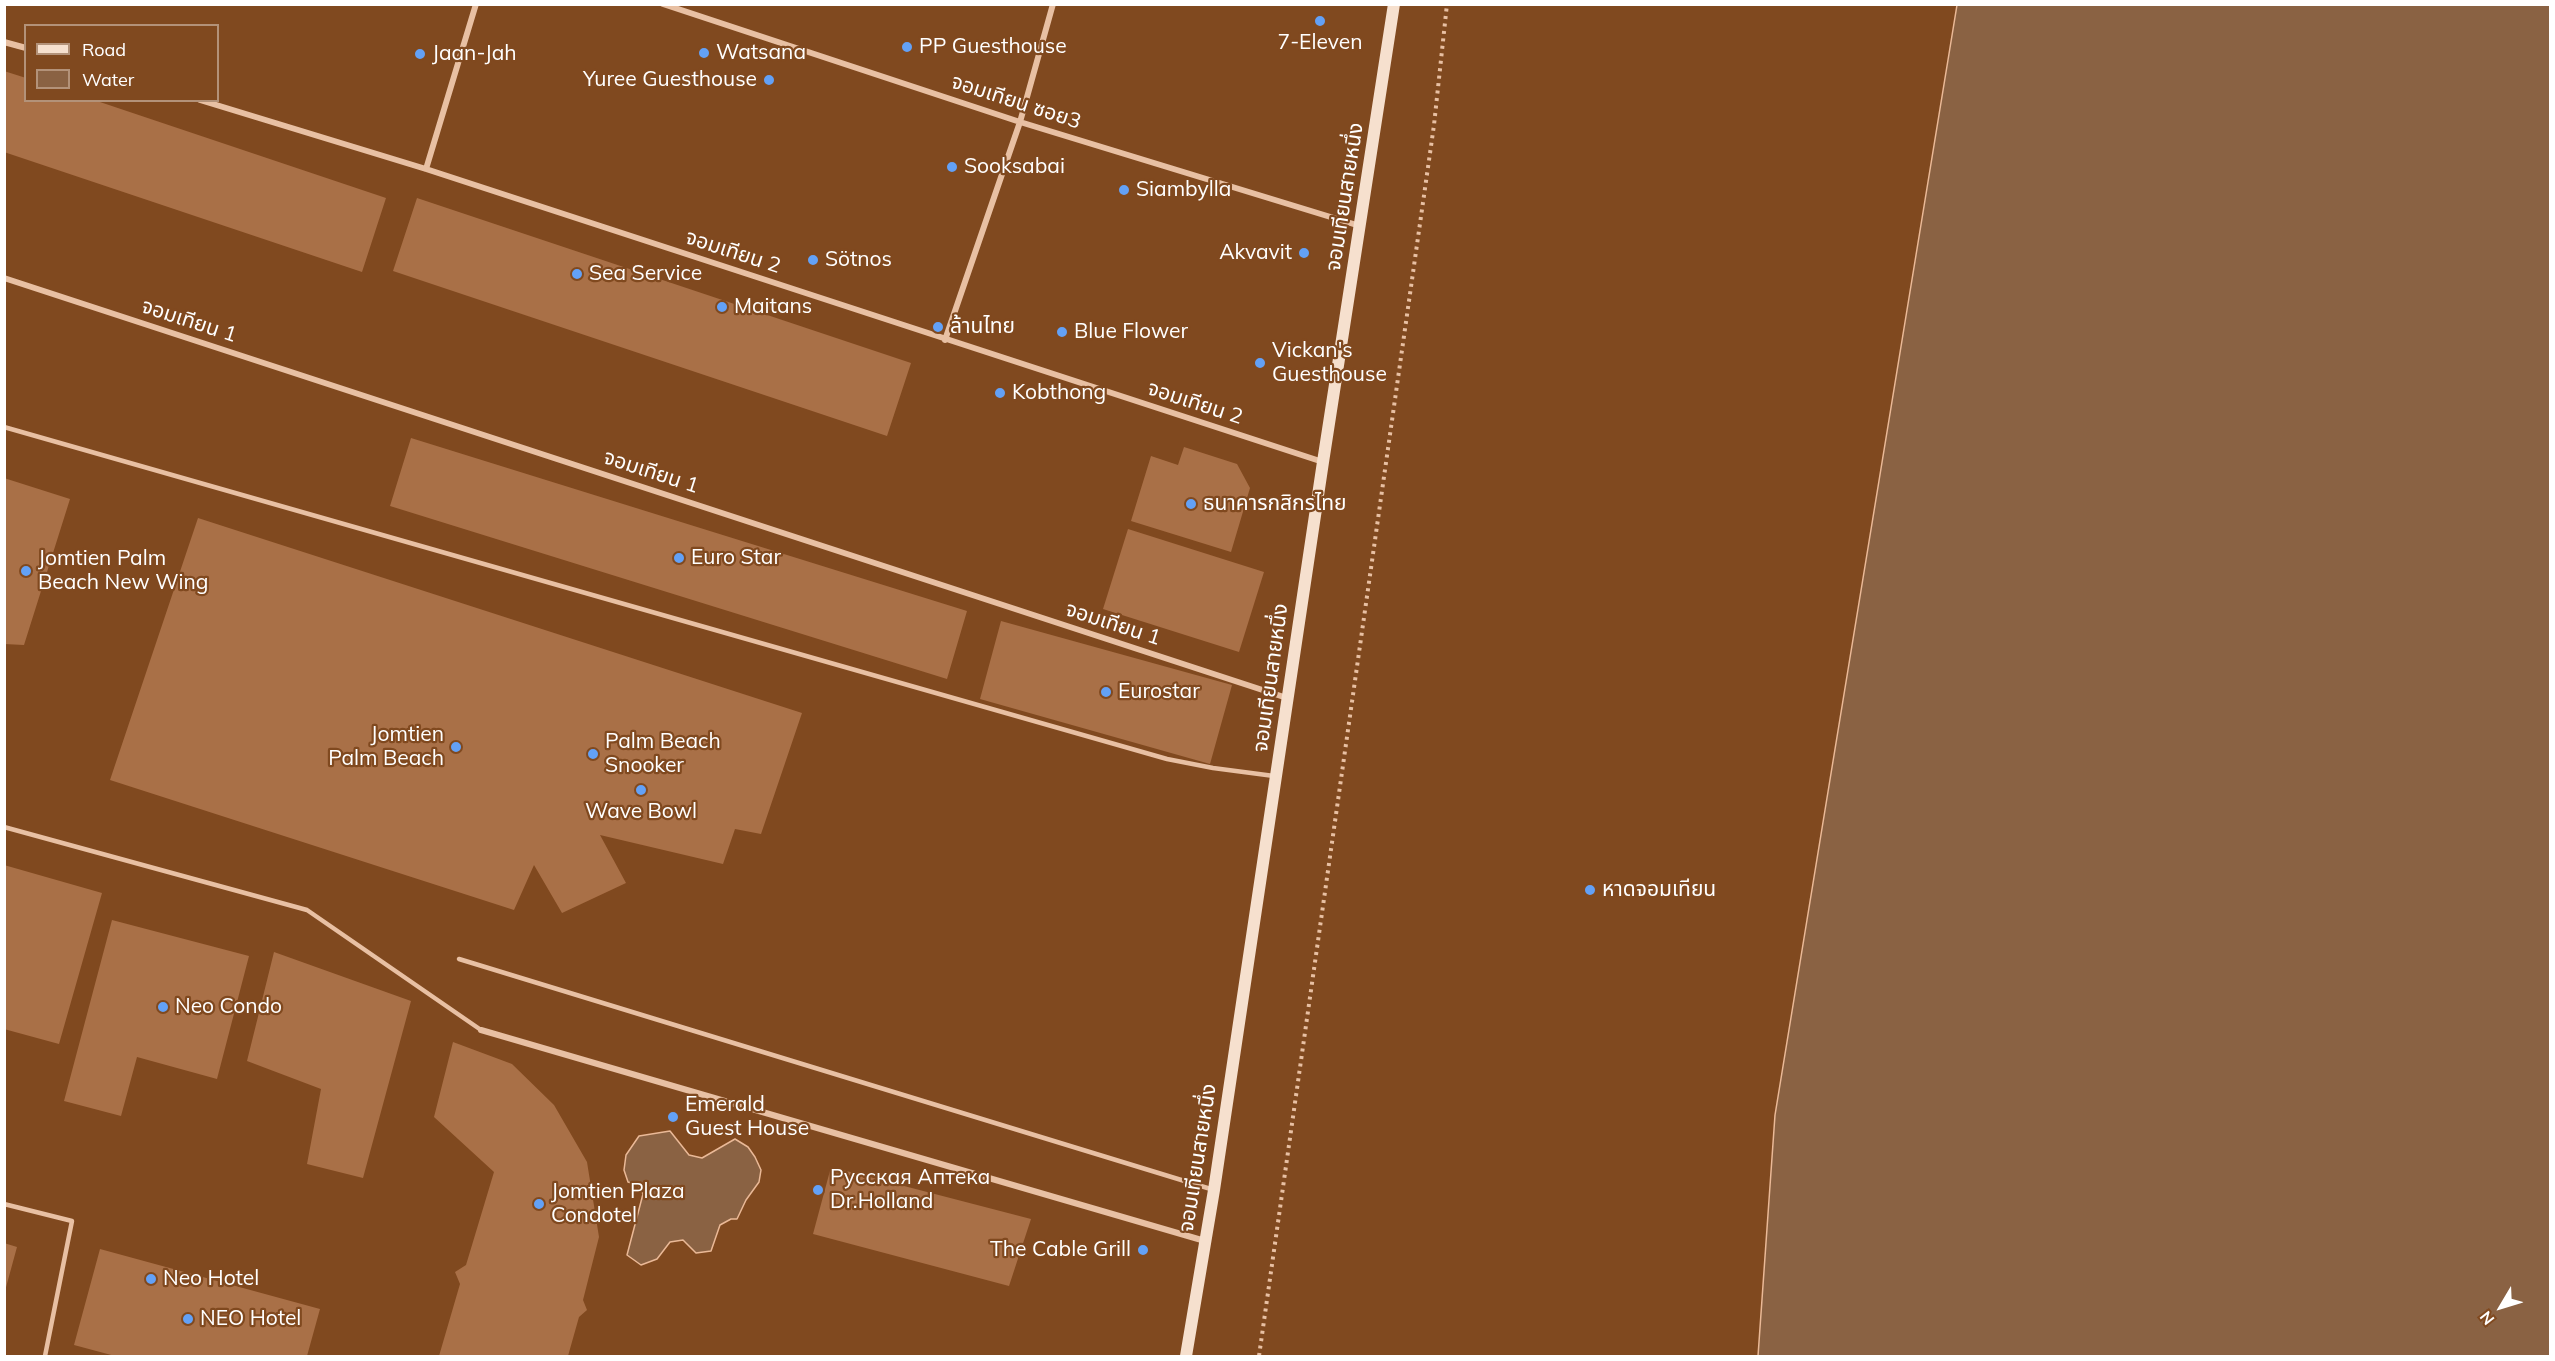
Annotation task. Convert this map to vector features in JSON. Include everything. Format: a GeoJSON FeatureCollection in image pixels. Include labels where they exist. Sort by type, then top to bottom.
{"type":"FeatureCollection","features":[{"type":"Feature","properties":{"kind":"street"},"geometry":{"type":"LineString","coordinates":[[426,169],[476,4]]}},
{"type":"Feature","properties":{"kind":"street","name":"จอมเทียน ซอย3"},"geometry":{"type":"LineString","coordinates":[[663,4],[1020,122],[1360,226]]}},
{"type":"Feature","properties":{"kind":"street"},"geometry":{"type":"LineString","coordinates":[[945,340],[1020,122],[1053,4]]}},
{"type":"Feature","properties":{"kind":"street","name":"จอมเทียนสายหนึ่ง"},"geometry":{"type":"LineString","coordinates":[[1186,1356],[1214,1190],[1394,4]]}},
{"type":"Feature","properties":{"kind":"street"},"geometry":{"type":"LineString","coordinates":[[4,42],[24,47]]}},
{"type":"Feature","properties":{"kind":"street","name":"จอมเทียน 2"},"geometry":{"type":"LineString","coordinates":[[207,102],[426,169],[1323,462]]}},
{"type":"Feature","properties":{"kind":"street","name":"จอมเทียน 1"},"geometry":{"type":"LineString","coordinates":[[4,278],[1288,698]]}},
{"type":"Feature","properties":{"kind":"street"},"geometry":{"type":"LineString","coordinates":[[481,1030],[1205,1241]]}},
{"type":"Feature","properties":{"kind":"lane"},"geometry":{"type":"LineString","coordinates":[[4,427],[1167,759],[1213,768],[1276,776]]}},
{"type":"Feature","properties":{"kind":"lane"},"geometry":{"type":"LineString","coordinates":[[4,827],[307,910],[481,1030]]}},
{"type":"Feature","properties":{"kind":"lane"},"geometry":{"type":"LineString","coordinates":[[459,959],[1214,1190]]}},
{"type":"Feature","properties":{"kind":"lane"},"geometry":{"type":"LineString","coordinates":[[4,1204],[72,1221],[45,1356]]}},
{"type":"Feature","properties":{"kind":"path"},"geometry":{"type":"LineString","coordinates":[[1259,1356],[1434,125],[1447,4]]}},
{"type":"Feature","properties":{"kind":"water"},"geometry":{"type":"Polygon","coordinates":[[[1957,5],[2550,5],[2550,1356],[1758,1356],[1775,1115],[1957,5]]]}},
{"type":"Feature","properties":{"kind":"water"},"geometry":{"type":"Polygon","coordinates":[[[670,1131],[689,1155],[702,1158],[735,1139],[748,1147],[755,1157],[761,1170],[759,1182],[746,1200],[737,1219],[731,1219],[720,1225],[711,1251],[696,1253],[683,1240],[670,1242],[657,1259],[641,1265],[627,1255],[643,1194],[638,1185],[628,1182],[624,1170],[626,1155],[639,1136],[670,1131]]]}},
{"type":"Feature","properties":{"kind":"building"},"geometry":{"type":"Polygon","coordinates":[[[4,71],[24,77],[24,102],[100,102],[386,198],[362,272],[4,152],[4,71]]]}},
{"type":"Feature","properties":{"kind":"building"},"geometry":{"type":"Polygon","coordinates":[[[417,198],[911,363],[887,436],[393,271],[417,198]]]}},
{"type":"Feature","properties":{"kind":"building","name":"Euro Star"},"geometry":{"type":"Polygon","coordinates":[[[411,438],[967,611],[947,679],[390,506],[411,438]]]}},
{"type":"Feature","properties":{"kind":"building","name":"ธนาคารกสิกรไทย"},"geometry":{"type":"Polygon","coordinates":[[[1184,447],[1237,464],[1250,488],[1231,552],[1131,521],[1151,456],[1178,465],[1184,447]]]}},
{"type":"Feature","properties":{"kind":"building","name":"Jomtien Palm Beach New Wing"},"geometry":{"type":"Polygon","coordinates":[[[4,478],[70,499],[24,645],[4,644],[4,478]]]}},
{"type":"Feature","properties":{"kind":"building","name":"Jomtien Palm Beach"},"geometry":{"type":"Polygon","coordinates":[[[198,518],[802,713],[761,834],[735,829],[723,864],[600,835],[626,883],[562,913],[534,865],[514,910],[110,780],[198,518]]]}},
{"type":"Feature","properties":{"kind":"building"},"geometry":{"type":"Polygon","coordinates":[[[1128,529],[1264,572],[1239,652],[1103,609],[1128,529]]]}},
{"type":"Feature","properties":{"kind":"building","name":"Eurostar"},"geometry":{"type":"Polygon","coordinates":[[[1001,621],[1232,685],[1210,764],[980,699],[1001,621]]]}},
{"type":"Feature","properties":{"kind":"building"},"geometry":{"type":"Polygon","coordinates":[[[4,865],[102,893],[59,1044],[4,1029],[4,865]]]}},
{"type":"Feature","properties":{"kind":"building","name":"Neo Condo"},"geometry":{"type":"Polygon","coordinates":[[[112,920],[249,956],[217,1079],[137,1057],[121,1116],[64,1101],[112,920]]]}},
{"type":"Feature","properties":{"kind":"building"},"geometry":{"type":"Polygon","coordinates":[[[274,952],[411,1001],[363,1178],[307,1164],[321,1089],[247,1061],[274,952]]]}},
{"type":"Feature","properties":{"kind":"building","name":"Jomtien Plaza Condotel"},"geometry":{"type":"Polygon","coordinates":[[[453,1042],[512,1064],[554,1105],[587,1162],[599,1237],[583,1300],[587,1310],[579,1317],[568,1356],[439,1356],[460,1284],[455,1272],[466,1265],[494,1172],[434,1117],[453,1042]]]}},
{"type":"Feature","properties":{"kind":"building"},"geometry":{"type":"Polygon","coordinates":[[[831,1167],[1031,1219],[1009,1286],[813,1234],[831,1167]]]}},
{"type":"Feature","properties":{"kind":"building"},"geometry":{"type":"Polygon","coordinates":[[[4,1243],[17,1247],[5,1291],[4,1291],[4,1243]]]}},
{"type":"Feature","properties":{"kind":"building","name":"Neo Hotel"},"geometry":{"type":"Polygon","coordinates":[[[100,1249],[320,1309],[307,1356],[115,1356],[74,1345],[100,1249]]]}},
{"type":"Feature","properties":{"kind":"place","name":"7-Eleven"},"geometry":{"type":"Point","coordinates":[1320,21]}},
{"type":"Feature","properties":{"kind":"place","name":"PP Guesthouse"},"geometry":{"type":"Point","coordinates":[907,47]}},
{"type":"Feature","properties":{"kind":"place","name":"Watsana"},"geometry":{"type":"Point","coordinates":[704,53]}},
{"type":"Feature","properties":{"kind":"place","name":"Jaan-Jah"},"geometry":{"type":"Point","coordinates":[420,54]}},
{"type":"Feature","properties":{"kind":"place","name":"Yuree Guesthouse"},"geometry":{"type":"Point","coordinates":[769,80]}},
{"type":"Feature","properties":{"kind":"place","name":"Sooksabai"},"geometry":{"type":"Point","coordinates":[952,167]}},
{"type":"Feature","properties":{"kind":"place","name":"Siambylla"},"geometry":{"type":"Point","coordinates":[1124,190]}},
{"type":"Feature","properties":{"kind":"place","name":"Akvavit"},"geometry":{"type":"Point","coordinates":[1304,253]}},
{"type":"Feature","properties":{"kind":"place","name":"Sötnos"},"geometry":{"type":"Point","coordinates":[813,260]}},
{"type":"Feature","properties":{"kind":"place","name":"Sea Service"},"geometry":{"type":"Point","coordinates":[577,274]}},
{"type":"Feature","properties":{"kind":"place","name":"Maitans"},"geometry":{"type":"Point","coordinates":[722,307]}},
{"type":"Feature","properties":{"kind":"place","name":"ล้านไทย"},"geometry":{"type":"Point","coordinates":[938,327]}},
{"type":"Feature","properties":{"kind":"place","name":"Blue Flower"},"geometry":{"type":"Point","coordinates":[1062,332]}},
{"type":"Feature","properties":{"kind":"place","name":"Vickan's Guesthouse"},"geometry":{"type":"Point","coordinates":[1260,363]}},
{"type":"Feature","properties":{"kind":"place","name":"Kobthong"},"geometry":{"type":"Point","coordinates":[1000,393]}},
{"type":"Feature","properties":{"kind":"place","name":"ธนาคารกสิกรไทย"},"geometry":{"type":"Point","coordinates":[1191,504]}},
{"type":"Feature","properties":{"kind":"place","name":"Euro Star"},"geometry":{"type":"Point","coordinates":[679,558]}},
{"type":"Feature","properties":{"kind":"place","name":"Jomtien Palm Beach New Wing"},"geometry":{"type":"Point","coordinates":[26,571]}},
{"type":"Feature","properties":{"kind":"place","name":"Eurostar"},"geometry":{"type":"Point","coordinates":[1106,692]}},
{"type":"Feature","properties":{"kind":"place","name":"Jomtien Palm Beach"},"geometry":{"type":"Point","coordinates":[456,747]}},
{"type":"Feature","properties":{"kind":"place","name":"Palm Beach Snooker"},"geometry":{"type":"Point","coordinates":[593,754]}},
{"type":"Feature","properties":{"kind":"place","name":"Wave Bowl"},"geometry":{"type":"Point","coordinates":[641,790]}},
{"type":"Feature","properties":{"kind":"place","name":"หาดจอมเทียน"},"geometry":{"type":"Point","coordinates":[1590,890]}},
{"type":"Feature","properties":{"kind":"place","name":"Neo Condo"},"geometry":{"type":"Point","coordinates":[163,1007]}},
{"type":"Feature","properties":{"kind":"place","name":"Emerald Guest House"},"geometry":{"type":"Point","coordinates":[673,1117]}},
{"type":"Feature","properties":{"kind":"place","name":"Русская Аптека Dr.Holland"},"geometry":{"type":"Point","coordinates":[818,1190]}},
{"type":"Feature","properties":{"kind":"place","name":"Jomtien Plaza Condotel"},"geometry":{"type":"Point","coordinates":[539,1204]}},
{"type":"Feature","properties":{"kind":"place","name":"The Cable Grill"},"geometry":{"type":"Point","coordinates":[1143,1250]}},
{"type":"Feature","properties":{"kind":"place","name":"Neo Hotel"},"geometry":{"type":"Point","coordinates":[151,1279]}},
{"type":"Feature","properties":{"kind":"place","name":"NEO Hotel"},"geometry":{"type":"Point","coordinates":[188,1319]}}]}
